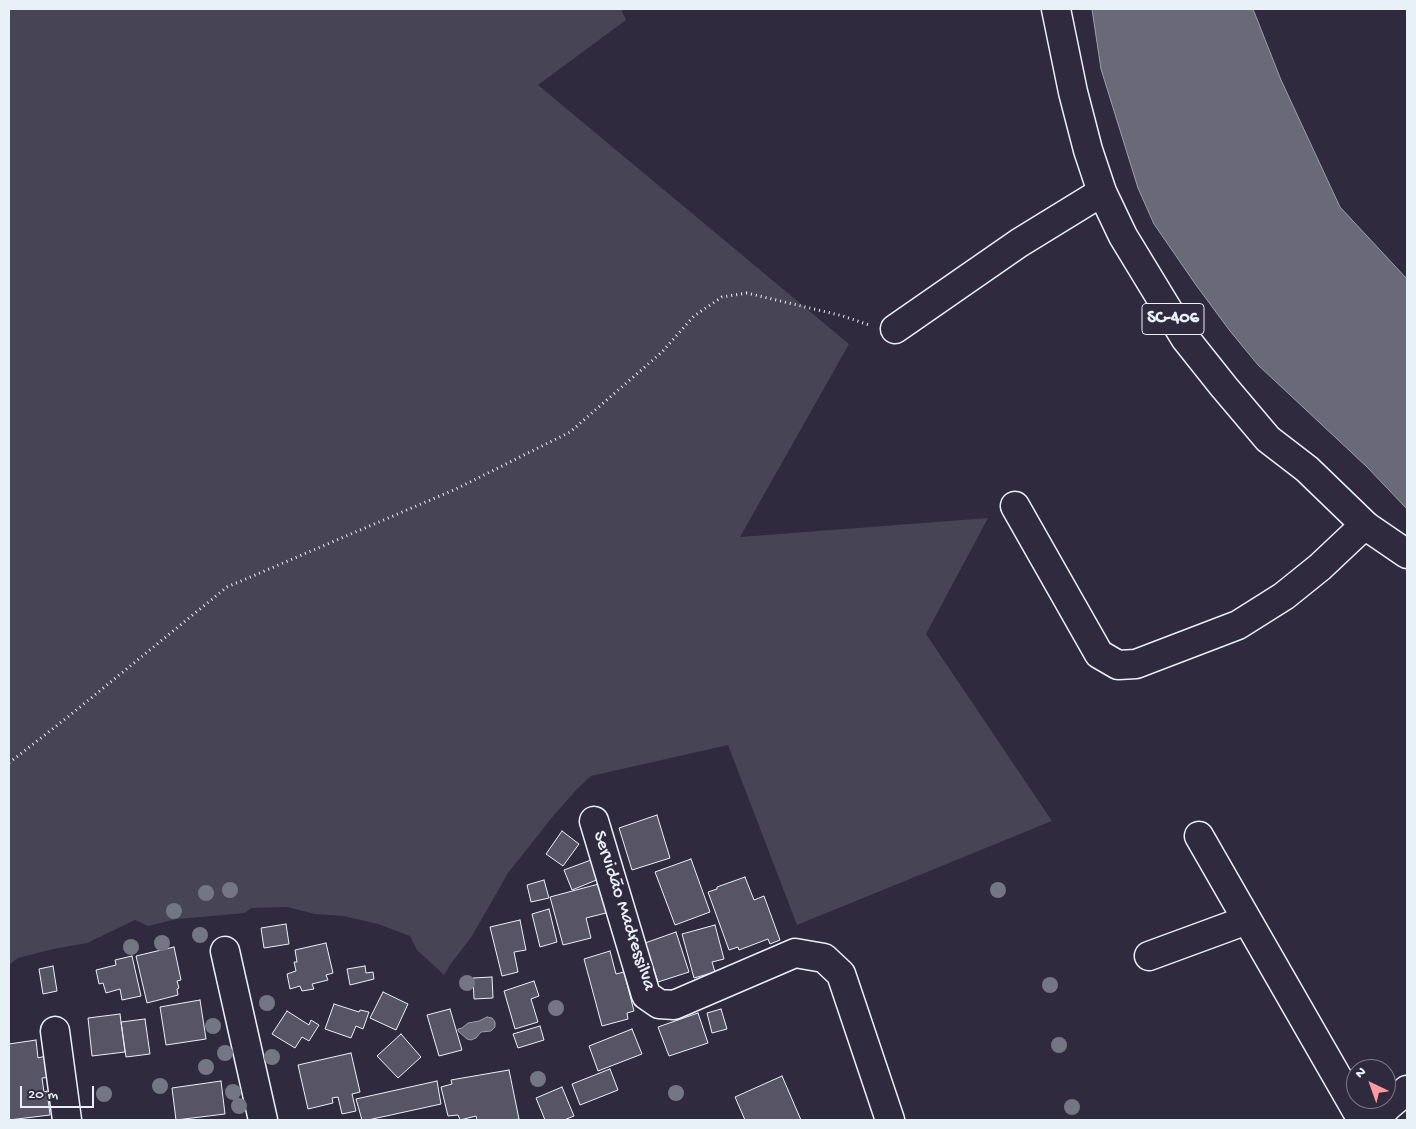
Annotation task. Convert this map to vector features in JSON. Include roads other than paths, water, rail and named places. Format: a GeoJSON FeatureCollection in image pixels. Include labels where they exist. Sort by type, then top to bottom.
{"type":"FeatureCollection","features":[{"type":"Feature","properties":{"kind":"street","name":"SC-406"},"geometry":{"type":"LineString","coordinates":[[1056,9],[1073,92],[1088,150],[1102,192],[1124,236],[1185,338],[1268,439],[1307,469],[1366,526],[1407,554]]}},
{"type":"Feature","properties":{"kind":"street"},"geometry":{"type":"LineString","coordinates":[[895,329],[1019,243],[1102,192]]}},
{"type":"Feature","properties":{"kind":"street"},"geometry":{"type":"LineString","coordinates":[[1014,506],[1099,654],[1118,665],[1136,664],[1238,625],[1284,596],[1366,526]]}},
{"type":"Feature","properties":{"kind":"street","name":"Servidão Madressilva"},"geometry":{"type":"LineString","coordinates":[[594,821],[646,995],[659,1004],[674,1005],[795,954],[824,958],[841,974],[890,1120]]}},
{"type":"Feature","properties":{"kind":"street"},"geometry":{"type":"LineString","coordinates":[[1199,836],[1362,1120]]}},
{"type":"Feature","properties":{"kind":"street"},"geometry":{"type":"LineString","coordinates":[[1149,956],[1248,920]]}},
{"type":"Feature","properties":{"kind":"street"},"geometry":{"type":"LineString","coordinates":[[225,951],[263,1120]]}},
{"type":"Feature","properties":{"kind":"street"},"geometry":{"type":"LineString","coordinates":[[56,1031],[67,1120]]}},
{"type":"Feature","properties":{"kind":"street"},"geometry":{"type":"LineString","coordinates":[[1375,1120],[1407,1090]]}},
{"type":"Feature","properties":{"kind":"water"},"geometry":{"type":"Polygon","coordinates":[[[1092,9],[1253,9],[1281,80],[1340,207],[1407,279],[1407,509],[1367,467],[1258,365],[1196,285],[1154,224],[1138,188],[1101,69],[1092,9]]]}},
{"type":"Feature","properties":{"kind":"water"},"geometry":{"type":"Polygon","coordinates":[[[487,1017],[492,1018],[495,1022],[495,1027],[491,1031],[481,1032],[476,1038],[471,1040],[458,1031],[458,1029],[468,1023],[487,1017]]]}}]}
